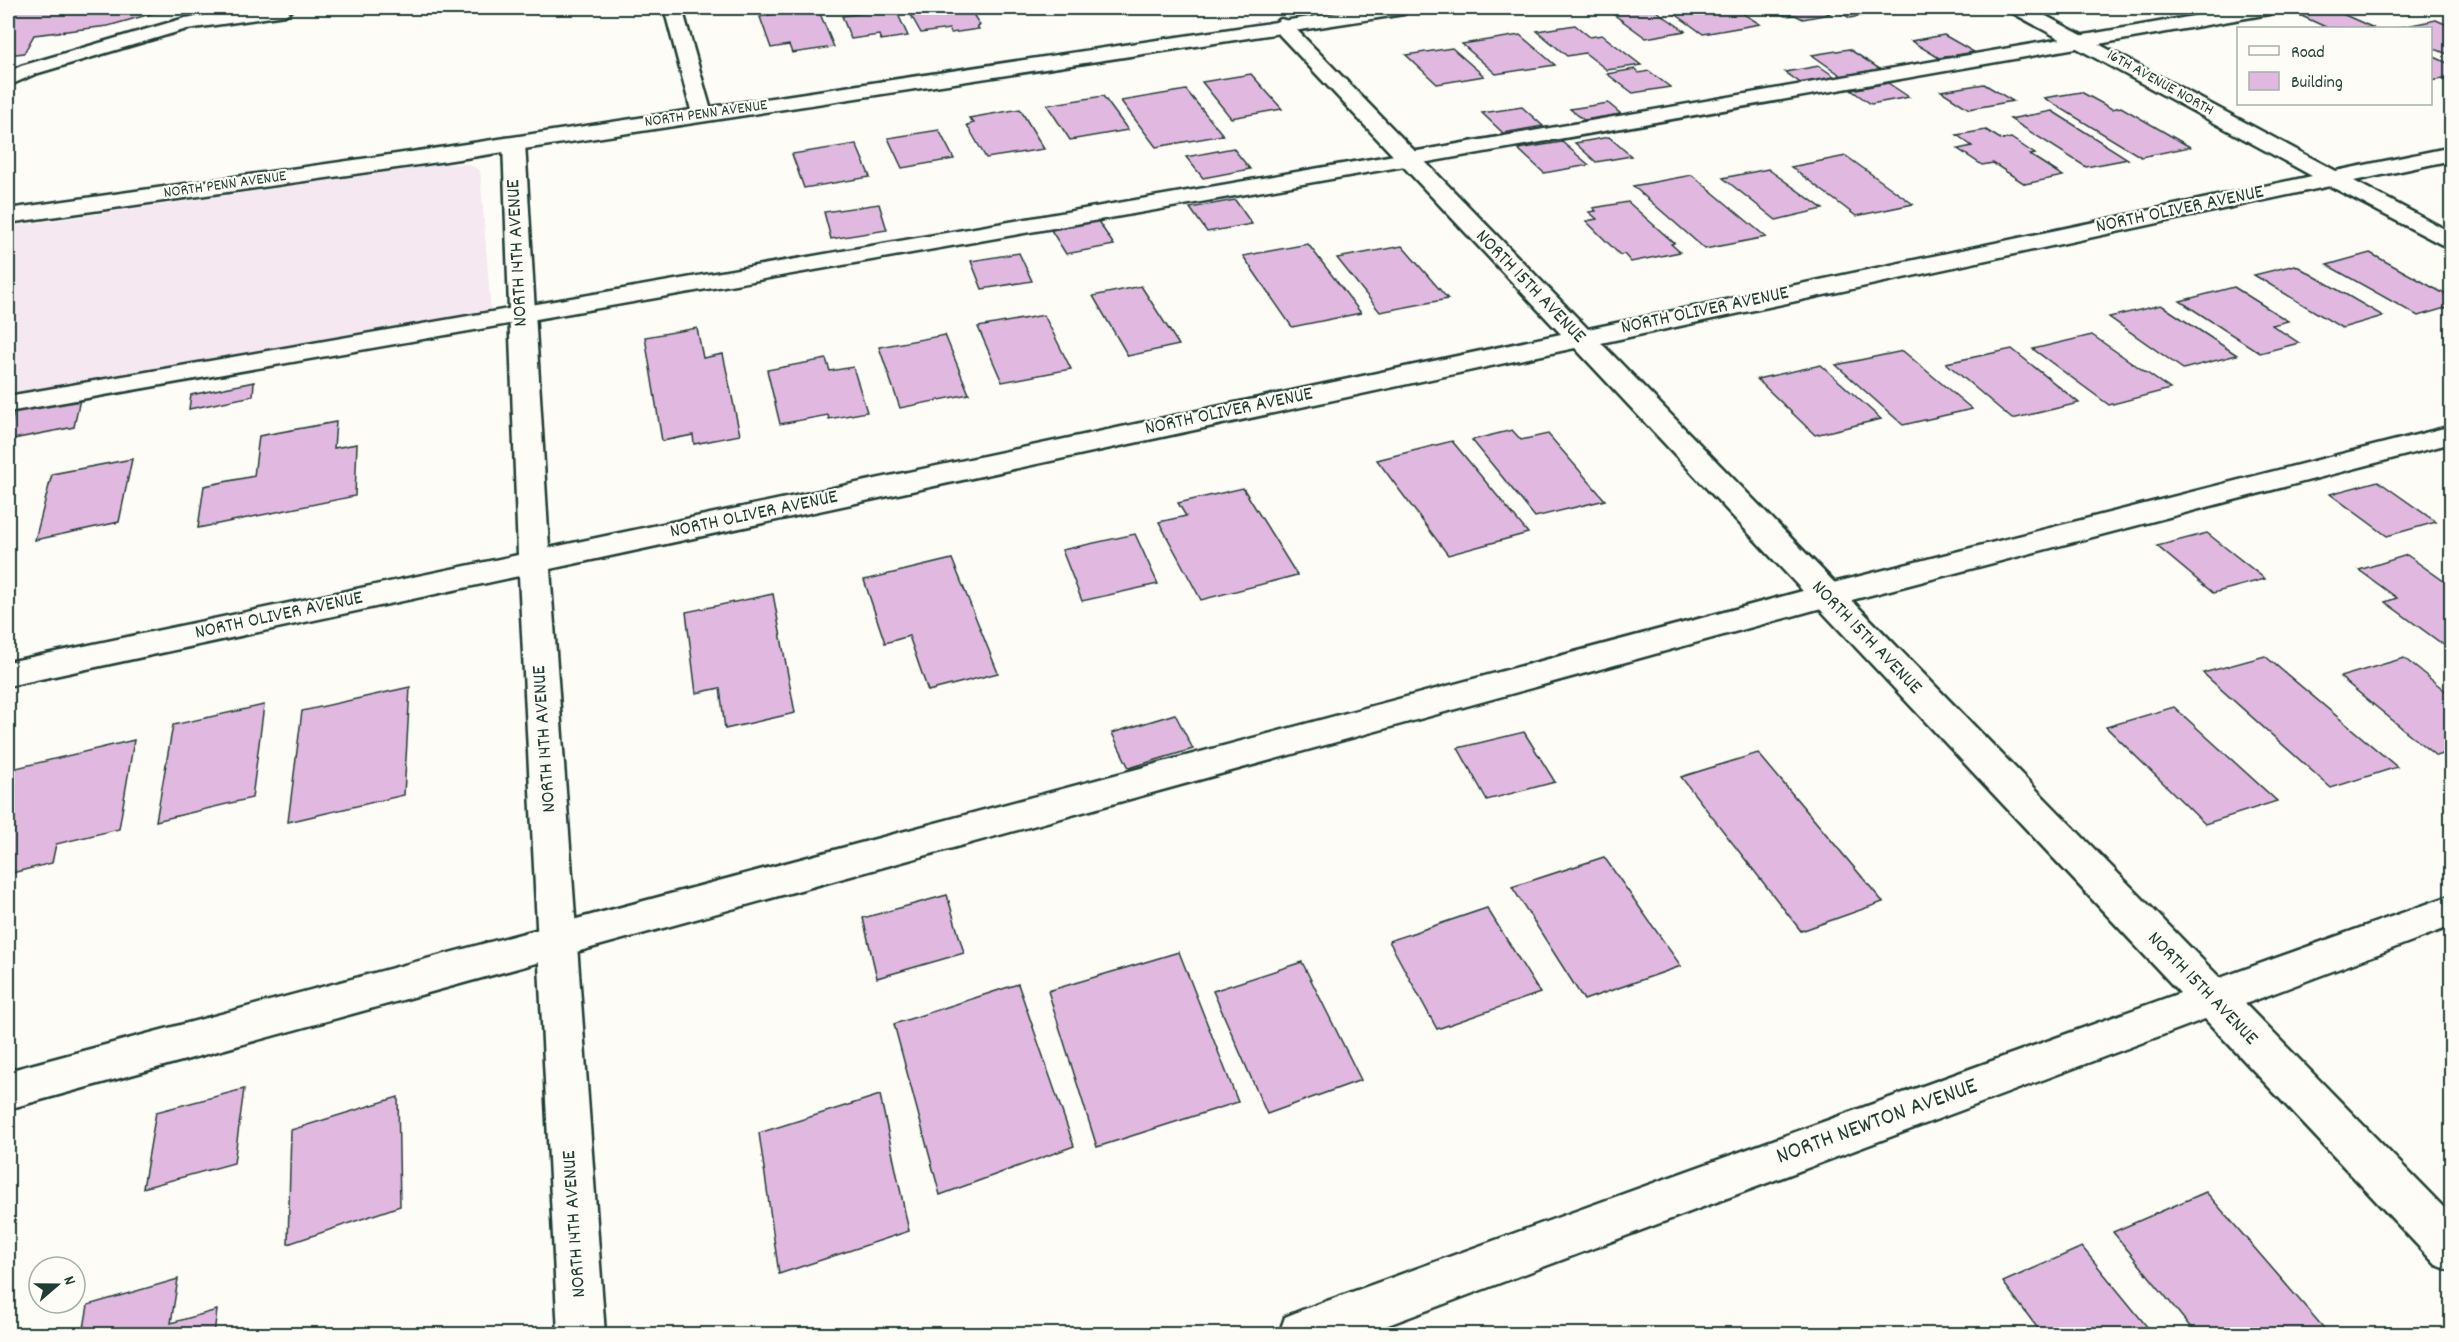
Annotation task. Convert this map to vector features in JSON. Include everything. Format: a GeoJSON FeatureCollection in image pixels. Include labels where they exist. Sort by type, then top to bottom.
{"type":"FeatureCollection","features":[{"type":"Feature","properties":{"kind":"street"},"geometry":{"type":"LineString","coordinates":[[674,8],[702,114]]}},
{"type":"Feature","properties":{"kind":"street","name":"NORTH PENN AVENUE"},"geometry":{"type":"LineString","coordinates":[[8,216],[1404,8]]}},
{"type":"Feature","properties":{"kind":"street","name":"16TH AVENUE NORTH"},"geometry":{"type":"LineString","coordinates":[[2018,8],[2080,39],[2451,243]]}},
{"type":"Feature","properties":{"kind":"street"},"geometry":{"type":"LineString","coordinates":[[8,404],[2080,39],[2269,8]]}},
{"type":"Feature","properties":{"kind":"street"},"geometry":{"type":"LineString","coordinates":[[8,80],[28,70],[184,24],[285,9]]}},
{"type":"Feature","properties":{"kind":"street","name":"NORTH 15TH AVENUE"},"geometry":{"type":"LineString","coordinates":[[1281,25],[2451,1250]]}},
{"type":"Feature","properties":{"kind":"street","name":"NORTH 14TH AVENUE"},"geometry":{"type":"LineString","coordinates":[[514,142],[534,562],[582,1335]]}},
{"type":"Feature","properties":{"kind":"street","name":"NORTH OLIVER AVENUE"},"geometry":{"type":"LineString","coordinates":[[8,674],[1578,337],[2451,153]]}},
{"type":"Feature","properties":{"kind":"street"},"geometry":{"type":"LineString","coordinates":[[8,1090],[1825,596],[2451,434]]}},
{"type":"Feature","properties":{"kind":"street","name":"NORTH NEWTON AVENUE"},"geometry":{"type":"LineString","coordinates":[[1302,1335],[2451,910]]}},
{"type":"Feature","properties":{"kind":"shaded area"},"geometry":{"type":"Polygon","coordinates":[[[445,164],[467,164],[480,170],[492,326],[8,410],[8,227],[445,164]]]}},
{"type":"Feature","properties":{"kind":"building"},"geometry":{"type":"Polygon","coordinates":[[[8,8],[172,8],[108,26],[34,35],[24,53],[8,55],[8,8]]]}},
{"type":"Feature","properties":{"kind":"building"},"geometry":{"type":"Polygon","coordinates":[[[798,8],[799,12],[818,9],[834,47],[792,53],[789,45],[771,48],[760,17],[798,8]]]}},
{"type":"Feature","properties":{"kind":"building"},"geometry":{"type":"Polygon","coordinates":[[[895,8],[908,36],[881,40],[879,35],[851,39],[842,16],[865,13],[863,9],[895,8]]]}},
{"type":"Feature","properties":{"kind":"building"},"geometry":{"type":"Polygon","coordinates":[[[907,8],[969,8],[980,25],[977,26],[979,29],[951,33],[949,29],[921,33],[907,8]]]}},
{"type":"Feature","properties":{"kind":"building"},"geometry":{"type":"Polygon","coordinates":[[[1049,8],[1100,8],[1054,14],[1049,8]]]}},
{"type":"Feature","properties":{"kind":"building"},"geometry":{"type":"Polygon","coordinates":[[[1652,8],[1685,31],[1646,38],[1613,14],[1652,8]]]}},
{"type":"Feature","properties":{"kind":"building"},"geometry":{"type":"Polygon","coordinates":[[[1667,8],[1734,8],[1760,24],[1703,34],[1667,8]]]}},
{"type":"Feature","properties":{"kind":"building"},"geometry":{"type":"Polygon","coordinates":[[[1772,8],[1819,8],[1830,14],[1803,19],[1795,15],[1785,16],[1772,8]]]}},
{"type":"Feature","properties":{"kind":"building"},"geometry":{"type":"Polygon","coordinates":[[[1832,8],[1864,8],[1874,13],[1850,18],[1832,8]]]}},
{"type":"Feature","properties":{"kind":"building"},"geometry":{"type":"Polygon","coordinates":[[[2329,8],[2372,27],[2326,27],[2295,13],[2329,8]]]}},
{"type":"Feature","properties":{"kind":"building"},"geometry":{"type":"Polygon","coordinates":[[[2436,20],[2452,27],[2452,56],[2432,48],[2432,27],[2402,27],[2436,20]]]}},
{"type":"Feature","properties":{"kind":"building"},"geometry":{"type":"Polygon","coordinates":[[[1575,25],[1590,37],[1602,35],[1641,65],[1607,70],[1585,53],[1567,56],[1537,31],[1575,25]]]}},
{"type":"Feature","properties":{"kind":"building"},"geometry":{"type":"Polygon","coordinates":[[[1520,35],[1555,65],[1496,74],[1462,44],[1520,35]]]}},
{"type":"Feature","properties":{"kind":"building"},"geometry":{"type":"Polygon","coordinates":[[[1944,35],[1974,52],[1939,58],[1911,41],[1944,35]]]}},
{"type":"Feature","properties":{"kind":"building"},"geometry":{"type":"Polygon","coordinates":[[[1452,48],[1484,76],[1437,84],[1406,55],[1452,48]]]}},
{"type":"Feature","properties":{"kind":"building"},"geometry":{"type":"Polygon","coordinates":[[[1849,49],[1880,69],[1842,76],[1812,55],[1849,49]]]}},
{"type":"Feature","properties":{"kind":"building"},"geometry":{"type":"Polygon","coordinates":[[[2432,56],[2452,65],[2452,83],[2443,79],[2432,81],[2432,56]]]}},
{"type":"Feature","properties":{"kind":"building"},"geometry":{"type":"Polygon","coordinates":[[[1819,66],[1837,78],[1802,84],[1785,72],[1819,66]]]}},
{"type":"Feature","properties":{"kind":"building"},"geometry":{"type":"Polygon","coordinates":[[[1635,69],[1639,73],[1649,71],[1670,87],[1633,93],[1607,74],[1635,69]]]}},
{"type":"Feature","properties":{"kind":"building"},"geometry":{"type":"Polygon","coordinates":[[[1251,74],[1282,109],[1231,118],[1202,82],[1251,74]]]}},
{"type":"Feature","properties":{"kind":"building"},"geometry":{"type":"Polygon","coordinates":[[[1888,83],[1909,97],[1871,104],[1851,90],[1888,83]]]}},
{"type":"Feature","properties":{"kind":"building"},"geometry":{"type":"Polygon","coordinates":[[[1984,84],[2013,101],[1969,109],[1941,91],[1984,84]]]}},
{"type":"Feature","properties":{"kind":"building"},"geometry":{"type":"Polygon","coordinates":[[[1186,90],[1223,135],[1156,147],[1121,101],[1186,90]]]}},
{"type":"Feature","properties":{"kind":"building"},"geometry":{"type":"Polygon","coordinates":[[[2081,92],[2112,109],[2121,107],[2190,147],[2141,157],[2044,98],[2081,92]]]}},
{"type":"Feature","properties":{"kind":"building"},"geometry":{"type":"Polygon","coordinates":[[[1103,96],[1128,130],[1070,140],[1047,105],[1103,96]]]}},
{"type":"Feature","properties":{"kind":"building"},"geometry":{"type":"Polygon","coordinates":[[[1608,103],[1621,114],[1584,120],[1570,109],[1608,103]]]}},
{"type":"Feature","properties":{"kind":"building"},"geometry":{"type":"Polygon","coordinates":[[[1522,107],[1543,126],[1503,133],[1482,113],[1522,107]]]}},
{"type":"Feature","properties":{"kind":"building"},"geometry":{"type":"Polygon","coordinates":[[[1020,109],[1044,149],[986,158],[967,125],[974,123],[969,118],[1020,109]]]}},
{"type":"Feature","properties":{"kind":"building"},"geometry":{"type":"Polygon","coordinates":[[[2052,111],[2128,159],[2086,167],[2010,119],[2052,111]]]}},
{"type":"Feature","properties":{"kind":"building"},"geometry":{"type":"Polygon","coordinates":[[[939,130],[954,159],[902,168],[888,138],[939,130]]]}},
{"type":"Feature","properties":{"kind":"building"},"geometry":{"type":"Polygon","coordinates":[[[1986,130],[2002,140],[2011,138],[2035,154],[2030,155],[2063,176],[2025,184],[1993,163],[1982,165],[1958,149],[1972,146],[1957,135],[1986,130]]]}},
{"type":"Feature","properties":{"kind":"building"},"geometry":{"type":"Polygon","coordinates":[[[1609,137],[1631,156],[1596,162],[1575,143],[1609,137]]]}},
{"type":"Feature","properties":{"kind":"building"},"geometry":{"type":"Polygon","coordinates":[[[1562,142],[1589,165],[1544,173],[1518,149],[1562,142]]]}},
{"type":"Feature","properties":{"kind":"building"},"geometry":{"type":"Polygon","coordinates":[[[856,144],[870,177],[804,188],[792,154],[856,144]]]}},
{"type":"Feature","properties":{"kind":"building"},"geometry":{"type":"Polygon","coordinates":[[[1233,148],[1250,169],[1203,178],[1186,157],[1233,148]]]}},
{"type":"Feature","properties":{"kind":"building"},"geometry":{"type":"Polygon","coordinates":[[[1846,156],[1913,204],[1856,216],[1791,167],[1846,156]]]}},
{"type":"Feature","properties":{"kind":"building"},"geometry":{"type":"Polygon","coordinates":[[[1768,169],[1823,209],[1776,220],[1723,178],[1768,169]]]}},
{"type":"Feature","properties":{"kind":"building"},"geometry":{"type":"Polygon","coordinates":[[[1692,175],[1766,237],[1705,249],[1633,186],[1692,175]]]}},
{"type":"Feature","properties":{"kind":"building"},"geometry":{"type":"Polygon","coordinates":[[[1235,200],[1252,224],[1207,232],[1190,208],[1235,200]]]}},
{"type":"Feature","properties":{"kind":"building"},"geometry":{"type":"Polygon","coordinates":[[[1628,202],[1674,243],[1671,244],[1680,252],[1631,262],[1624,254],[1620,255],[1586,221],[1597,219],[1589,212],[1596,211],[1593,208],[1628,202]]]}},
{"type":"Feature","properties":{"kind":"building"},"geometry":{"type":"Polygon","coordinates":[[[879,204],[887,230],[831,239],[824,212],[879,204]]]}},
{"type":"Feature","properties":{"kind":"building"},"geometry":{"type":"Polygon","coordinates":[[[1098,221],[1114,245],[1066,254],[1051,230],[1098,221]]]}},
{"type":"Feature","properties":{"kind":"building"},"geometry":{"type":"Polygon","coordinates":[[[1308,244],[1361,313],[1292,327],[1243,256],[1308,244]]]}},
{"type":"Feature","properties":{"kind":"building"},"geometry":{"type":"Polygon","coordinates":[[[1402,246],[1448,299],[1380,312],[1337,258],[1402,246]]]}},
{"type":"Feature","properties":{"kind":"building"},"geometry":{"type":"Polygon","coordinates":[[[1019,253],[1032,281],[982,289],[971,261],[1019,253]]]}},
{"type":"Feature","properties":{"kind":"building"},"geometry":{"type":"Polygon","coordinates":[[[2370,253],[2452,298],[2452,306],[2418,316],[2327,265],[2370,253]]]}},
{"type":"Feature","properties":{"kind":"building"},"geometry":{"type":"Polygon","coordinates":[[[2295,265],[2383,316],[2342,328],[2254,275],[2295,265]]]}},
{"type":"Feature","properties":{"kind":"building"},"geometry":{"type":"Polygon","coordinates":[[[1141,286],[1179,345],[1128,356],[1093,296],[1141,286]]]}},
{"type":"Feature","properties":{"kind":"building"},"geometry":{"type":"Polygon","coordinates":[[[2234,287],[2288,321],[2272,325],[2299,343],[2260,353],[2180,301],[2234,287]]]}},
{"type":"Feature","properties":{"kind":"building"},"geometry":{"type":"Polygon","coordinates":[[[2161,305],[2237,355],[2183,369],[2109,317],[2161,305]]]}},
{"type":"Feature","properties":{"kind":"building"},"geometry":{"type":"Polygon","coordinates":[[[1044,315],[1071,369],[1002,382],[978,327],[1044,315]]]}},
{"type":"Feature","properties":{"kind":"building"},"geometry":{"type":"Polygon","coordinates":[[[697,328],[703,358],[723,354],[740,435],[694,444],[693,435],[662,441],[645,337],[697,328]]]}},
{"type":"Feature","properties":{"kind":"building"},"geometry":{"type":"Polygon","coordinates":[[[945,335],[969,394],[900,408],[879,347],[945,335]]]}},
{"type":"Feature","properties":{"kind":"building"},"geometry":{"type":"Polygon","coordinates":[[[2092,335],[2170,389],[2109,405],[2033,349],[2092,335]]]}},
{"type":"Feature","properties":{"kind":"building"},"geometry":{"type":"Polygon","coordinates":[[[2012,349],[2079,403],[2012,419],[1946,363],[2012,349]]]}},
{"type":"Feature","properties":{"kind":"building"},"geometry":{"type":"Polygon","coordinates":[[[1903,351],[1972,409],[1903,425],[1836,365],[1903,351]]]}},
{"type":"Feature","properties":{"kind":"building"},"geometry":{"type":"Polygon","coordinates":[[[826,359],[830,371],[853,367],[867,412],[829,419],[828,415],[780,424],[767,370],[826,359]]]}},
{"type":"Feature","properties":{"kind":"building"},"geometry":{"type":"Polygon","coordinates":[[[1821,365],[1881,419],[1815,435],[1757,379],[1821,365]]]}},
{"type":"Feature","properties":{"kind":"building"},"geometry":{"type":"Polygon","coordinates":[[[254,382],[253,396],[189,409],[191,395],[254,382]]]}},
{"type":"Feature","properties":{"kind":"building"},"geometry":{"type":"Polygon","coordinates":[[[80,399],[74,427],[8,440],[14,411],[80,399]]]}},
{"type":"Feature","properties":{"kind":"building"},"geometry":{"type":"Polygon","coordinates":[[[336,422],[334,448],[357,444],[355,496],[198,528],[204,486],[254,476],[259,436],[336,422]]]}},
{"type":"Feature","properties":{"kind":"building"},"geometry":{"type":"Polygon","coordinates":[[[1512,430],[1521,440],[1548,434],[1605,500],[1535,517],[1472,440],[1512,430]]]}},
{"type":"Feature","properties":{"kind":"building"},"geometry":{"type":"Polygon","coordinates":[[[1452,441],[1528,533],[1448,555],[1377,460],[1452,441]]]}},
{"type":"Feature","properties":{"kind":"building"},"geometry":{"type":"Polygon","coordinates":[[[132,459],[119,522],[35,540],[52,474],[132,459]]]}},
{"type":"Feature","properties":{"kind":"building"},"geometry":{"type":"Polygon","coordinates":[[[2378,481],[2436,522],[2387,536],[2330,494],[2378,481]]]}},
{"type":"Feature","properties":{"kind":"building"},"geometry":{"type":"Polygon","coordinates":[[[1243,488],[1297,575],[1201,600],[1159,522],[1186,516],[1178,503],[1243,488]]]}},
{"type":"Feature","properties":{"kind":"building"},"geometry":{"type":"Polygon","coordinates":[[[2207,533],[2265,579],[2213,593],[2157,546],[2207,533]]]}},
{"type":"Feature","properties":{"kind":"building"},"geometry":{"type":"Polygon","coordinates":[[[1135,534],[1158,584],[1082,601],[1062,550],[1135,534]]]}},
{"type":"Feature","properties":{"kind":"building"},"geometry":{"type":"Polygon","coordinates":[[[2407,555],[2452,587],[2452,651],[2385,602],[2397,598],[2359,570],[2407,555]]]}},
{"type":"Feature","properties":{"kind":"building"},"geometry":{"type":"Polygon","coordinates":[[[952,559],[998,673],[928,691],[909,636],[885,643],[864,580],[952,559]]]}},
{"type":"Feature","properties":{"kind":"building"},"geometry":{"type":"Polygon","coordinates":[[[773,594],[795,713],[725,729],[720,688],[696,693],[686,612],[773,594]]]}},
{"type":"Feature","properties":{"kind":"building"},"geometry":{"type":"Polygon","coordinates":[[[2265,656],[2397,767],[2331,788],[2203,673],[2265,656]]]}},
{"type":"Feature","properties":{"kind":"building"},"geometry":{"type":"Polygon","coordinates":[[[2404,658],[2452,696],[2452,751],[2436,756],[2340,677],[2404,658]]]}},
{"type":"Feature","properties":{"kind":"building"},"geometry":{"type":"Polygon","coordinates":[[[410,687],[404,795],[288,822],[302,711],[410,687]]]}},
{"type":"Feature","properties":{"kind":"building"},"geometry":{"type":"Polygon","coordinates":[[[264,705],[252,798],[156,821],[173,725],[264,705]]]}},
{"type":"Feature","properties":{"kind":"building"},"geometry":{"type":"Polygon","coordinates":[[[2174,707],[2277,801],[2205,824],[2106,727],[2174,707]]]}},
{"type":"Feature","properties":{"kind":"building"},"geometry":{"type":"Polygon","coordinates":[[[1175,714],[1193,749],[1129,768],[1112,733],[1175,714]]]}},
{"type":"Feature","properties":{"kind":"building"},"geometry":{"type":"Polygon","coordinates":[[[1524,732],[1555,782],[1487,800],[1458,748],[1524,732]]]}},
{"type":"Feature","properties":{"kind":"building"},"geometry":{"type":"Polygon","coordinates":[[[134,740],[119,829],[56,844],[52,863],[8,874],[8,805],[16,768],[134,740]]]}},
{"type":"Feature","properties":{"kind":"building"},"geometry":{"type":"Polygon","coordinates":[[[1758,753],[1883,902],[1801,931],[1681,777],[1758,753]]]}},
{"type":"Feature","properties":{"kind":"building"},"geometry":{"type":"Polygon","coordinates":[[[1604,857],[1681,966],[1584,1000],[1512,887],[1604,857]]]}},
{"type":"Feature","properties":{"kind":"building"},"geometry":{"type":"Polygon","coordinates":[[[947,895],[964,953],[877,978],[863,918],[947,895]]]}},
{"type":"Feature","properties":{"kind":"building"},"geometry":{"type":"Polygon","coordinates":[[[1487,908],[1540,993],[1437,1029],[1389,941],[1487,908]]]}},
{"type":"Feature","properties":{"kind":"building"},"geometry":{"type":"Polygon","coordinates":[[[1179,952],[1238,1102],[1097,1147],[1048,991],[1179,952]]]}},
{"type":"Feature","properties":{"kind":"building"},"geometry":{"type":"Polygon","coordinates":[[[1302,962],[1361,1080],[1267,1114],[1213,991],[1302,962]]]}},
{"type":"Feature","properties":{"kind":"building"},"geometry":{"type":"Polygon","coordinates":[[[1018,984],[1074,1146],[940,1195],[894,1024],[1018,984]]]}},
{"type":"Feature","properties":{"kind":"building"},"geometry":{"type":"Polygon","coordinates":[[[244,1089],[234,1163],[143,1188],[156,1112],[244,1089]]]}},
{"type":"Feature","properties":{"kind":"building"},"geometry":{"type":"Polygon","coordinates":[[[880,1095],[909,1231],[779,1274],[759,1133],[880,1095]]]}},
{"type":"Feature","properties":{"kind":"building"},"geometry":{"type":"Polygon","coordinates":[[[398,1097],[400,1206],[288,1244],[291,1130],[398,1097]]]}},
{"type":"Feature","properties":{"kind":"building"},"geometry":{"type":"Polygon","coordinates":[[[2206,1192],[2329,1334],[2196,1334],[2113,1232],[2206,1192]]]}},
{"type":"Feature","properties":{"kind":"building"},"geometry":{"type":"Polygon","coordinates":[[[2082,1247],[2153,1334],[2042,1334],[2003,1282],[2082,1247]]]}},
{"type":"Feature","properties":{"kind":"building"},"geometry":{"type":"Polygon","coordinates":[[[178,1279],[171,1323],[217,1310],[214,1334],[83,1334],[88,1305],[178,1279]]]}}]}
